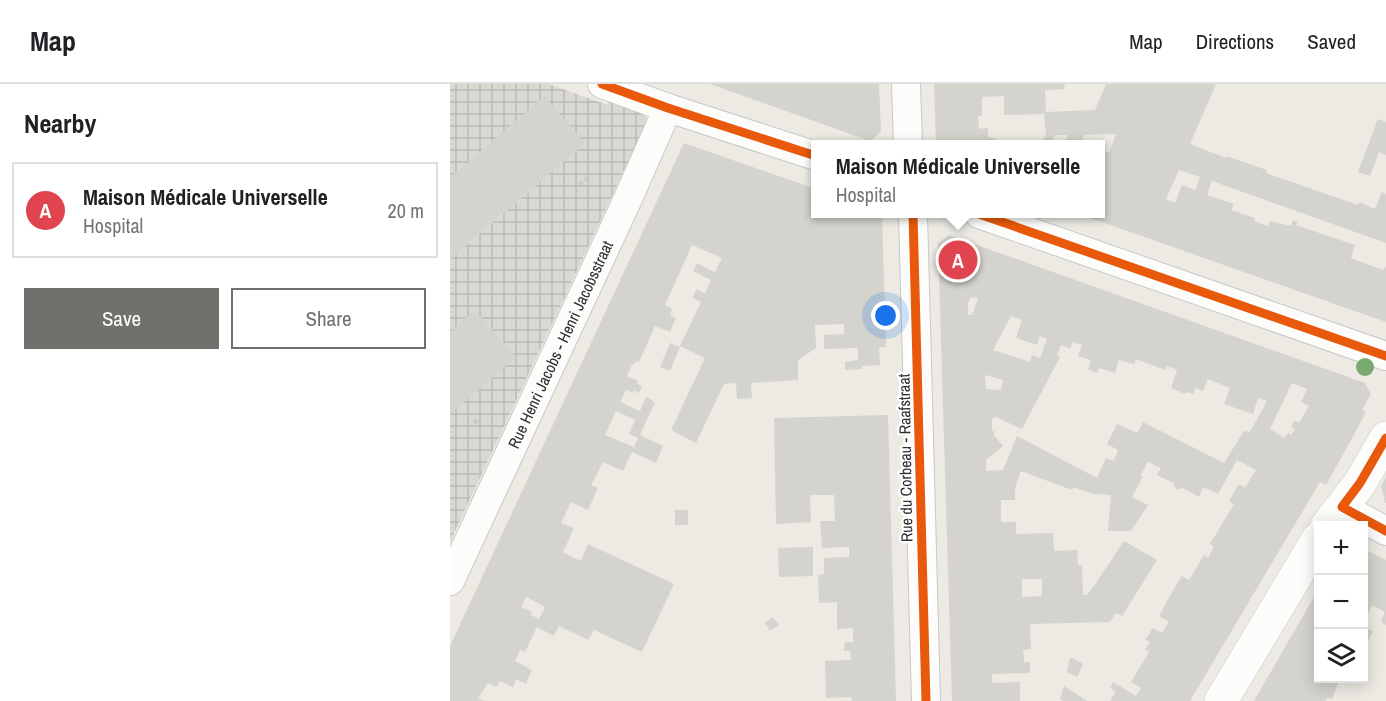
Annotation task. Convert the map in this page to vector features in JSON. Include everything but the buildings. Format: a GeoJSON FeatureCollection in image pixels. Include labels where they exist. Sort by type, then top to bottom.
{"type":"FeatureCollection","features":[{"type":"Feature","properties":{"kind":"street"},"geometry":{"type":"LineString","coordinates":[[602,84],[811,154]]}},
{"type":"Feature","properties":{"kind":"street"},"geometry":{"type":"LineString","coordinates":[[906,84],[908,140]]}},
{"type":"Feature","properties":{"kind":"street","name":"Rue Henri Jacobs - Henri Jacobsstraat"},"geometry":{"type":"LineString","coordinates":[[450,581],[668,108]]}},
{"type":"Feature","properties":{"kind":"street","name":"Rue du Corbeau - Raafstraat"},"geometry":{"type":"LineString","coordinates":[[913,218],[926,701]]}},
{"type":"Feature","properties":{"kind":"street"},"geometry":{"type":"LineString","coordinates":[[993,218],[1386,356]]}},
{"type":"Feature","properties":{"kind":"street"},"geometry":{"type":"LineString","coordinates":[[1386,438],[1360,483],[1334,516],[1386,531]]}},
{"type":"Feature","properties":{"kind":"street"},"geometry":{"type":"LineString","coordinates":[[1221,701],[1314,546]]}},
{"type":"Feature","properties":{"kind":"path"},"geometry":{"type":"LineString","coordinates":[[579,185],[587,178]]}},
{"type":"Feature","properties":{"kind":"path"},"geometry":{"type":"LineString","coordinates":[[474,423],[479,419]]}},
{"type":"Feature","properties":{"kind":"shaded area"},"geometry":{"type":"Polygon","coordinates":[[[450,84],[548,84],[608,105],[610,97],[642,111],[649,123],[640,136],[450,542],[450,259],[585,143],[450,178],[450,84]]]}},
{"type":"Feature","properties":{"kind":"cycle path"},"geometry":{"type":"LineString","coordinates":[[602,84],[811,154]]}},
{"type":"Feature","properties":{"kind":"cycle path"},"geometry":{"type":"LineString","coordinates":[[913,218],[926,701]]}},
{"type":"Feature","properties":{"kind":"cycle path"},"geometry":{"type":"LineString","coordinates":[[990,218],[1386,356]]}},
{"type":"Feature","properties":{"kind":"cycle path"},"geometry":{"type":"LineString","coordinates":[[1386,438],[1360,483],[1342,507],[1386,531]]}},
{"type":"Feature","properties":{"kind":"place","name":"Maison Médicale Universelle"},"geometry":{"type":"Point","coordinates":[958,260]}}]}
